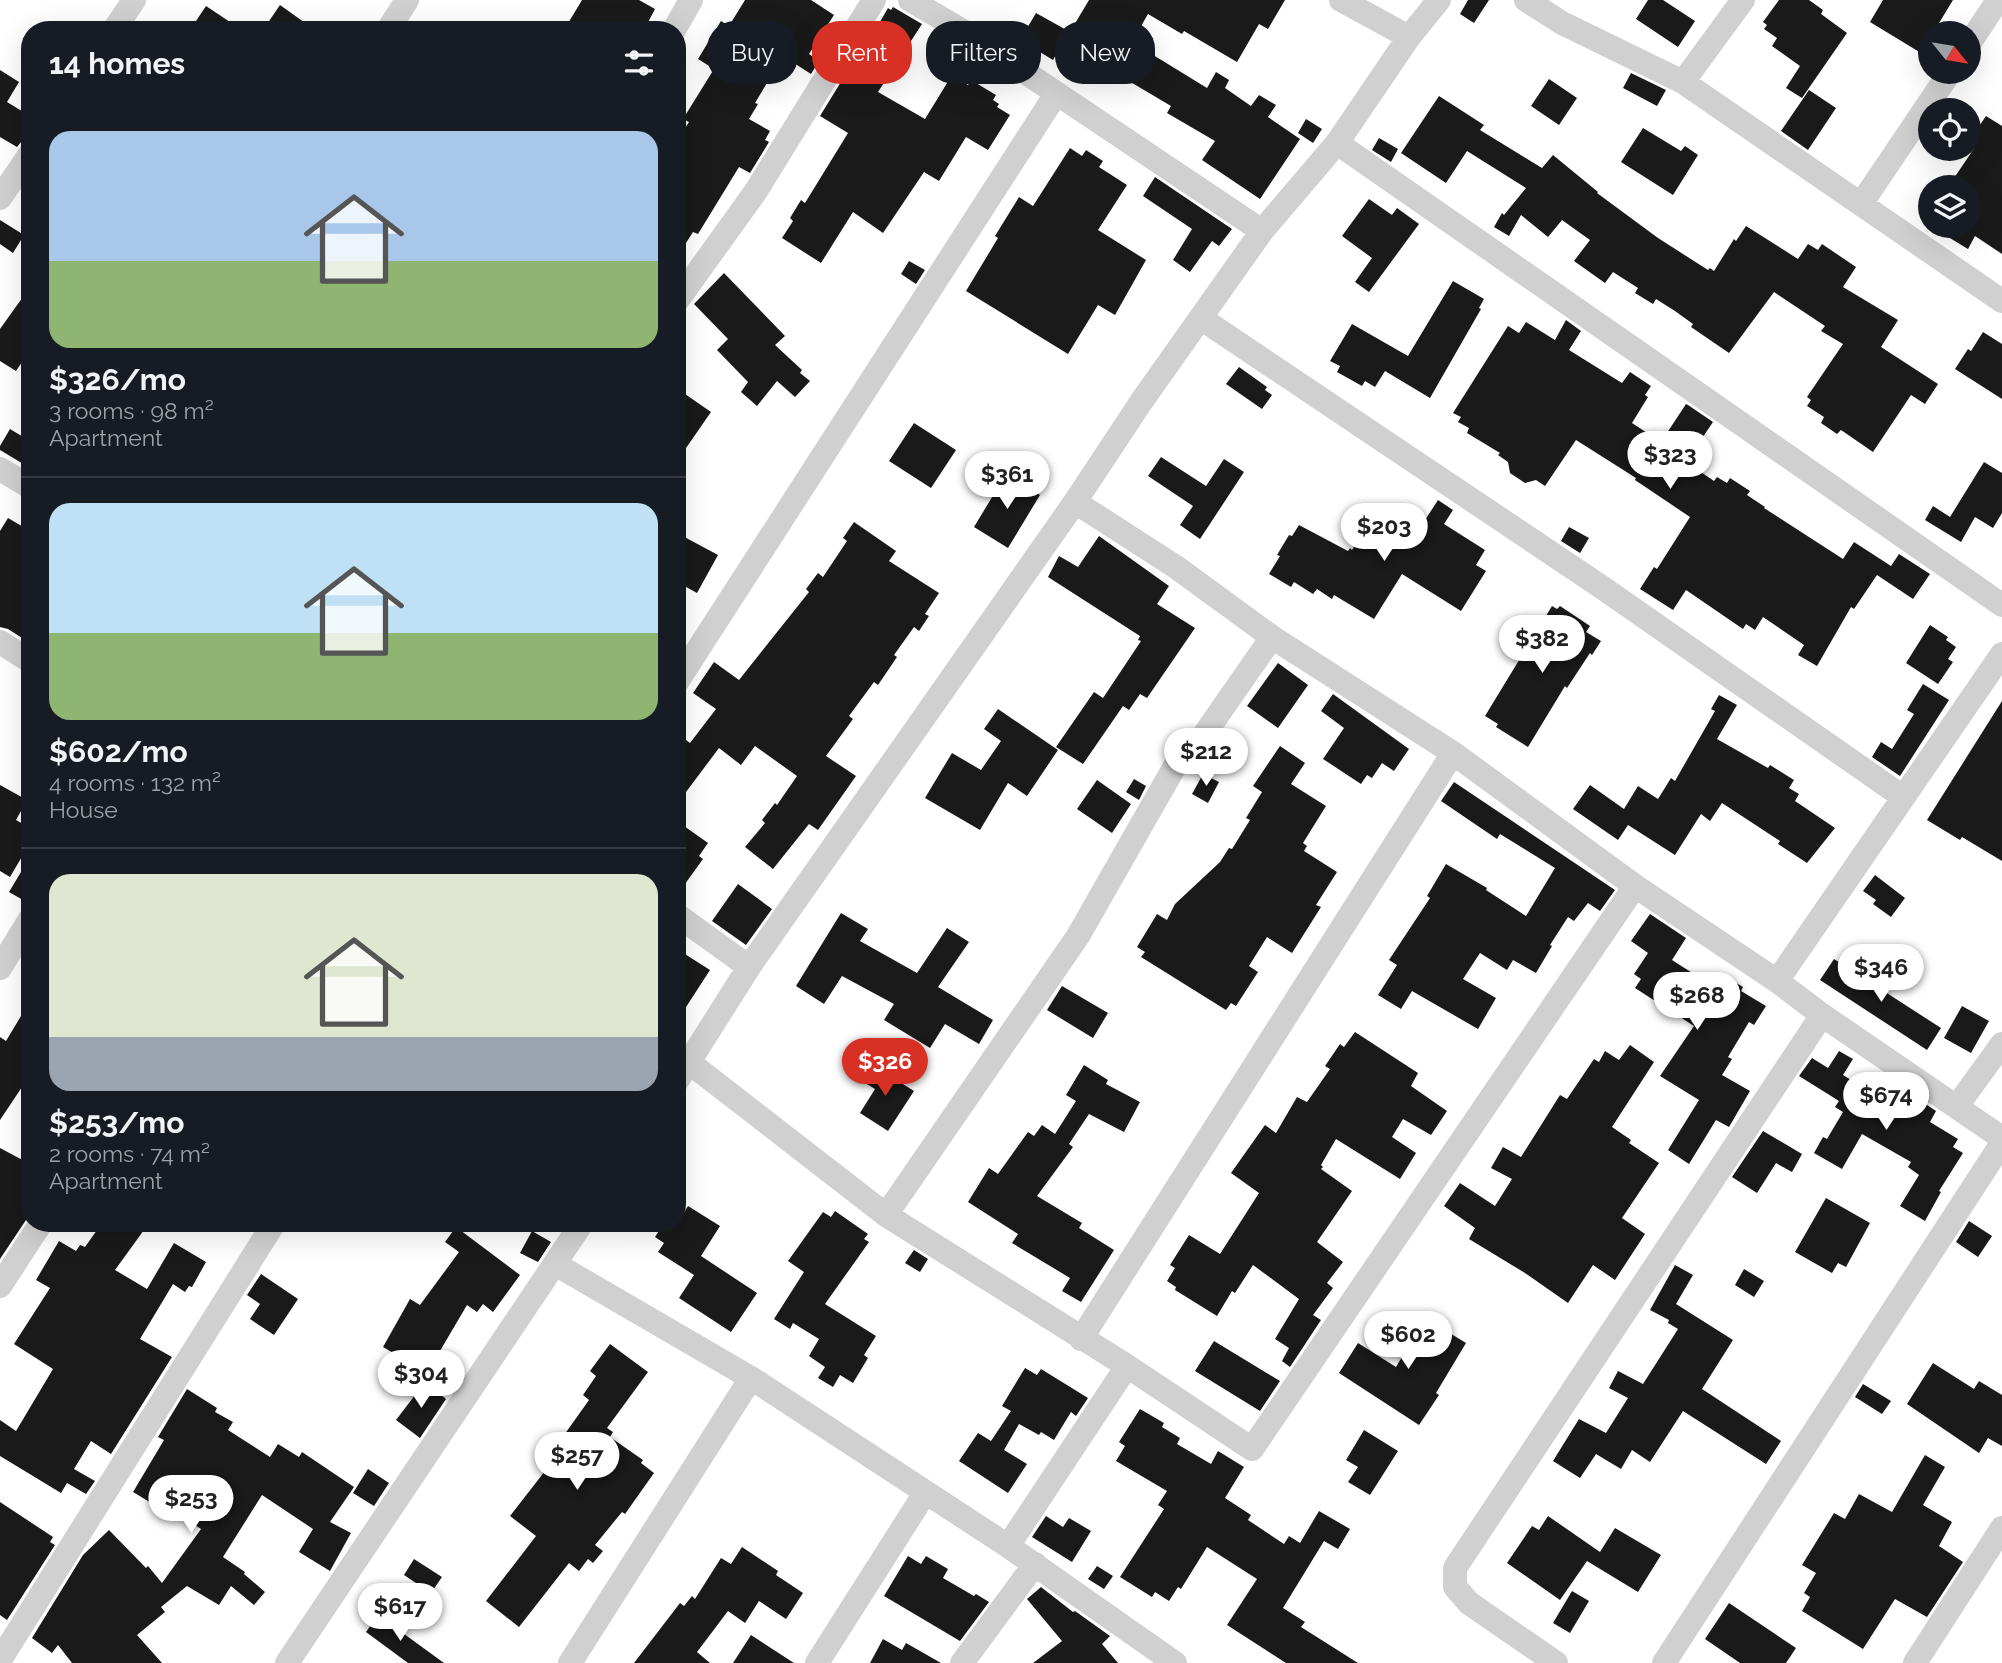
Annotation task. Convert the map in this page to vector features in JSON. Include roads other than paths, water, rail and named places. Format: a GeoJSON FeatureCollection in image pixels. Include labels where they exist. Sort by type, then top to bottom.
{"type":"FeatureCollection","features":[{"type":"Feature","properties":{"kind":"street"},"geometry":{"type":"LineString","coordinates":[[394,21],[407,0]]}},
{"type":"Feature","properties":{"kind":"street"},"geometry":{"type":"LineString","coordinates":[[679,21],[691,0]]}},
{"type":"Feature","properties":{"kind":"street"},"geometry":{"type":"LineString","coordinates":[[686,288],[756,191],[874,0]]}},
{"type":"Feature","properties":{"kind":"street"},"geometry":{"type":"LineString","coordinates":[[910,0],[968,34],[1262,230]]}},
{"type":"Feature","properties":{"kind":"street"},"geometry":{"type":"LineString","coordinates":[[1341,0],[1409,37]]}},
{"type":"Feature","properties":{"kind":"street"},"geometry":{"type":"LineString","coordinates":[[686,1059],[1262,230],[1337,143],[1409,37],[1439,0]]}},
{"type":"Feature","properties":{"kind":"street"},"geometry":{"type":"LineString","coordinates":[[1526,0],[1562,23],[1683,82],[2002,301]]}},
{"type":"Feature","properties":{"kind":"street"},"geometry":{"type":"LineString","coordinates":[[1683,82],[1743,0]]}},
{"type":"Feature","properties":{"kind":"street"},"geometry":{"type":"LineString","coordinates":[[1981,26],[1998,0]]}},
{"type":"Feature","properties":{"kind":"street"},"geometry":{"type":"LineString","coordinates":[[119,21],[130,2]]}},
{"type":"Feature","properties":{"kind":"street"},"geometry":{"type":"LineString","coordinates":[[1861,204],[1942,84]]}},
{"type":"Feature","properties":{"kind":"street"},"geometry":{"type":"LineString","coordinates":[[686,668],[1056,94]]}},
{"type":"Feature","properties":{"kind":"street"},"geometry":{"type":"LineString","coordinates":[[1337,143],[2002,605]]}},
{"type":"Feature","properties":{"kind":"street"},"geometry":{"type":"LineString","coordinates":[[0,198],[16,164]]}},
{"type":"Feature","properties":{"kind":"street"},"geometry":{"type":"LineString","coordinates":[[1202,319],[1603,588],[1903,797]]}},
{"type":"Feature","properties":{"kind":"street"},"geometry":{"type":"LineString","coordinates":[[0,469],[21,482]]}},
{"type":"Feature","properties":{"kind":"street"},"geometry":{"type":"LineString","coordinates":[[1075,502],[1176,567],[1272,636],[1453,753],[1634,886],[1777,981],[2002,1140],[1664,1663]]}},
{"type":"Feature","properties":{"kind":"street"},"geometry":{"type":"LineString","coordinates":[[886,1215],[1078,936],[1175,766],[1199,743],[1272,636]]}},
{"type":"Feature","properties":{"kind":"street"},"geometry":{"type":"LineString","coordinates":[[0,642],[21,656]]}},
{"type":"Feature","properties":{"kind":"street"},"geometry":{"type":"LineString","coordinates":[[1777,981],[2002,654]]}},
{"type":"Feature","properties":{"kind":"street"},"geometry":{"type":"LineString","coordinates":[[1081,1339],[1453,753]]}},
{"type":"Feature","properties":{"kind":"street"},"geometry":{"type":"LineString","coordinates":[[686,1068],[886,1215],[1127,1367],[1252,1450],[1634,886]]}},
{"type":"Feature","properties":{"kind":"street"},"geometry":{"type":"LineString","coordinates":[[686,922],[749,967]]}},
{"type":"Feature","properties":{"kind":"street"},"geometry":{"type":"LineString","coordinates":[[0,968],[21,934]]}},
{"type":"Feature","properties":{"kind":"street"},"geometry":{"type":"LineString","coordinates":[[1556,1663],[1469,1603],[1455,1587],[1455,1568],[1822,1015]]}},
{"type":"Feature","properties":{"kind":"street"},"geometry":{"type":"LineString","coordinates":[[1957,1107],[2002,1044]]}},
{"type":"Feature","properties":{"kind":"street"},"geometry":{"type":"LineString","coordinates":[[0,1286],[35,1232]]}},
{"type":"Feature","properties":{"kind":"street"},"geometry":{"type":"LineString","coordinates":[[0,1660],[268,1232]]}},
{"type":"Feature","properties":{"kind":"street"},"geometry":{"type":"LineString","coordinates":[[287,1663],[576,1232]]}},
{"type":"Feature","properties":{"kind":"street"},"geometry":{"type":"LineString","coordinates":[[555,1264],[751,1378],[1008,1545],[1175,1663]]}},
{"type":"Feature","properties":{"kind":"street"},"geometry":{"type":"LineString","coordinates":[[1008,1545],[1127,1367]]}},
{"type":"Feature","properties":{"kind":"street"},"geometry":{"type":"LineString","coordinates":[[570,1663],[751,1378]]}},
{"type":"Feature","properties":{"kind":"street"},"geometry":{"type":"LineString","coordinates":[[817,1663],[925,1493]]}},
{"type":"Feature","properties":{"kind":"street"},"geometry":{"type":"LineString","coordinates":[[1915,1663],[2002,1528]]}},
{"type":"Feature","properties":{"kind":"street"},"geometry":{"type":"LineString","coordinates":[[962,1663],[1035,1564]]}}]}
